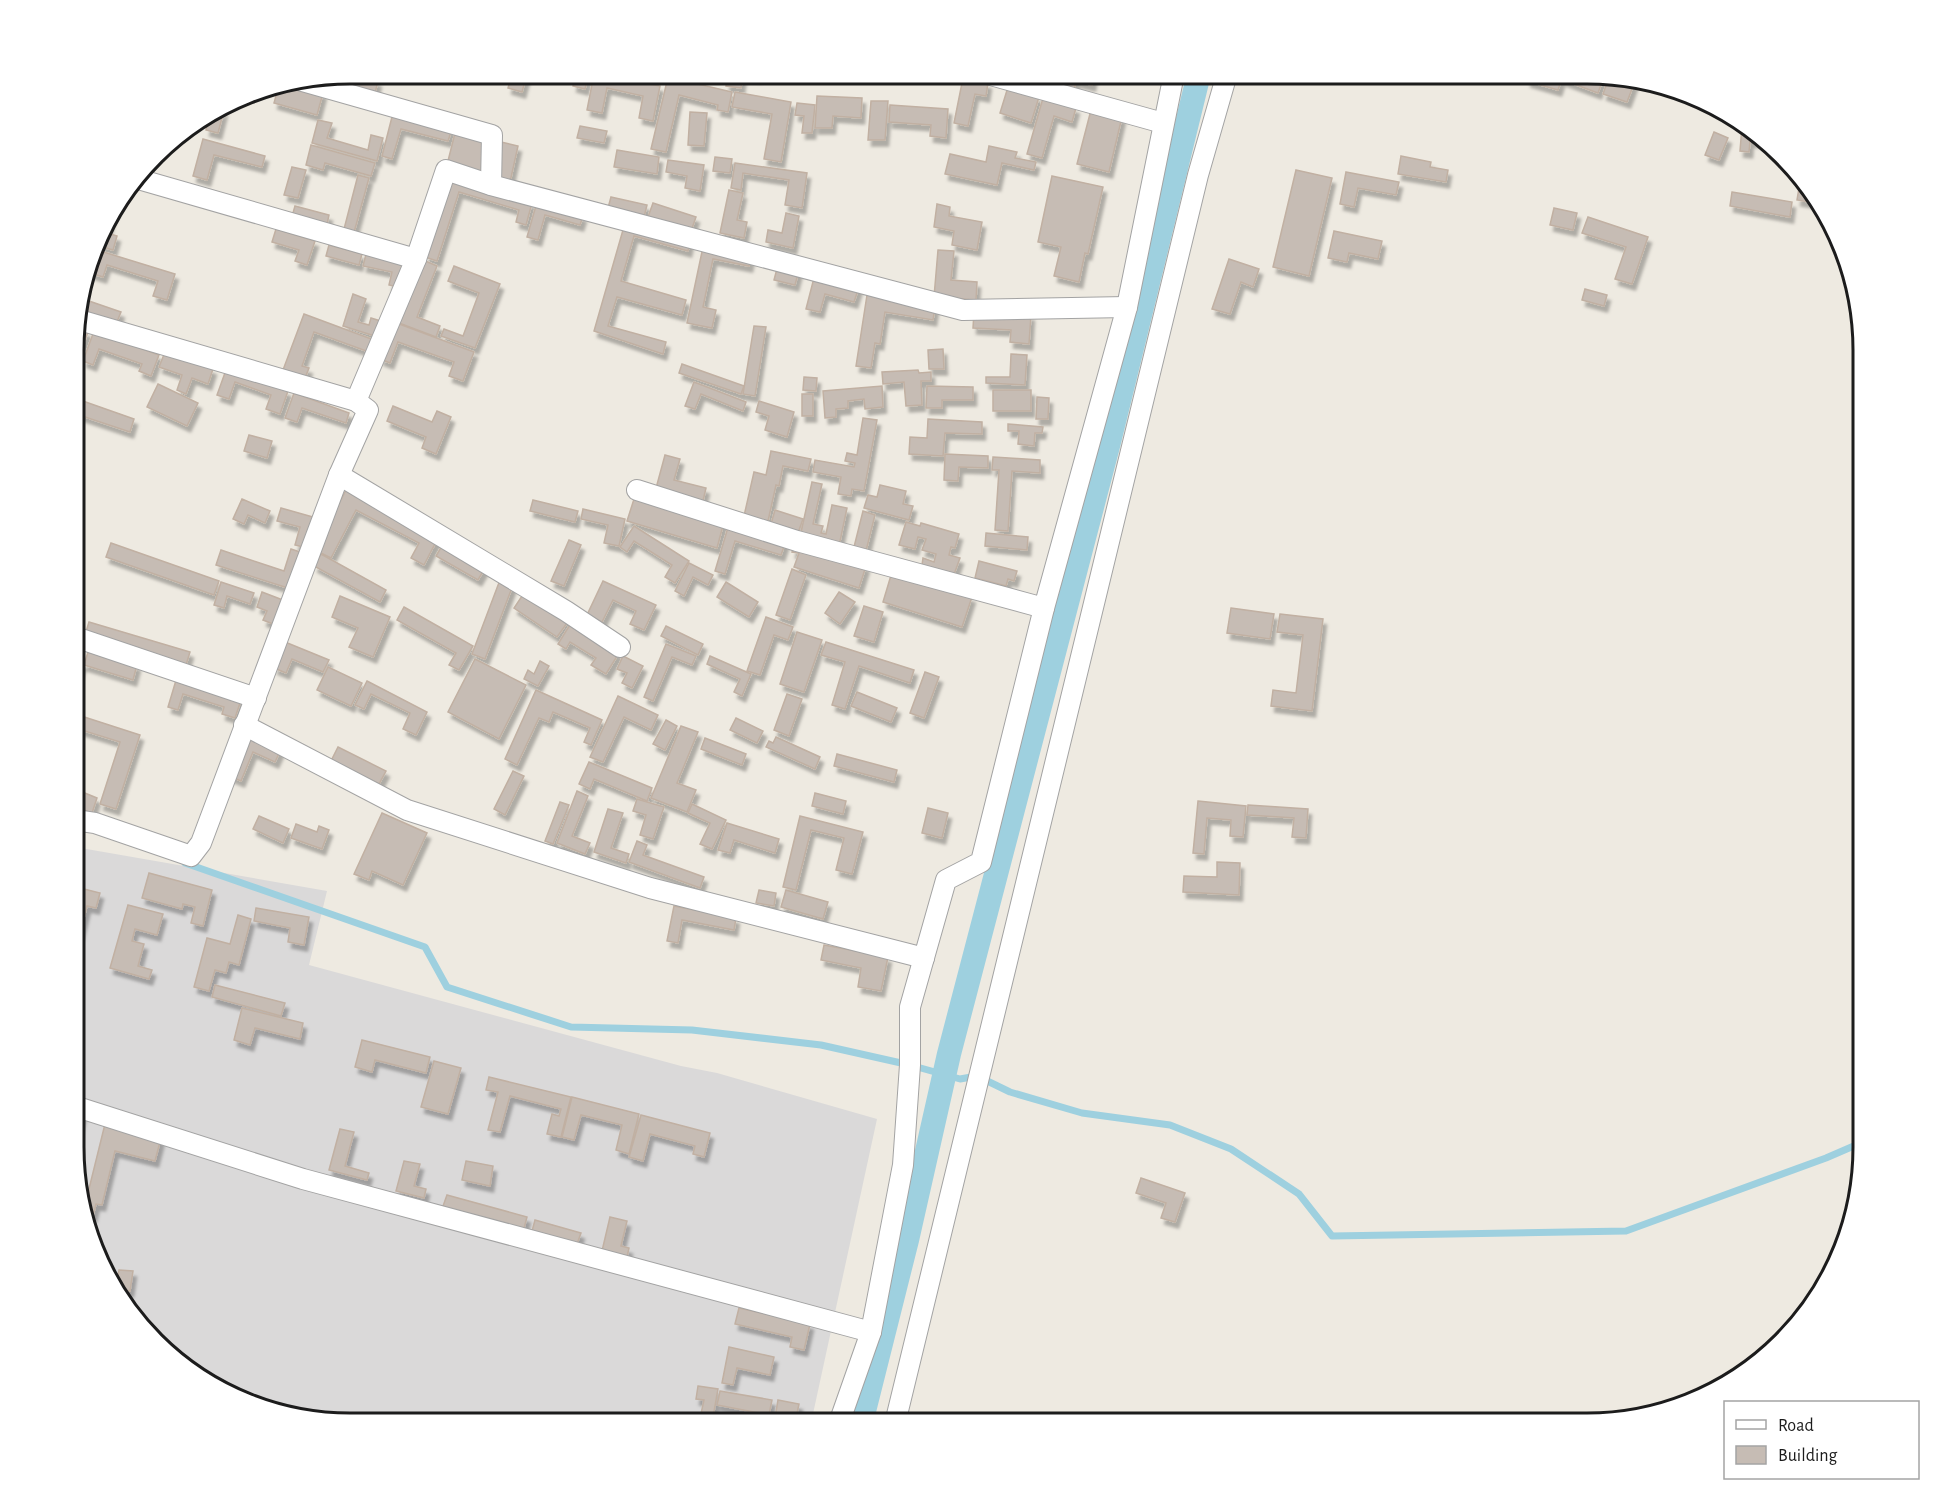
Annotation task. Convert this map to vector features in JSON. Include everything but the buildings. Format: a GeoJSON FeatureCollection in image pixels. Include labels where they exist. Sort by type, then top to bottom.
{"type":"FeatureCollection","features":[{"type":"Feature","properties":{"kind":"street"},"geometry":{"type":"LineString","coordinates":[[1023,84],[1163,123]]}},
{"type":"Feature","properties":{"kind":"street"},"geometry":{"type":"LineString","coordinates":[[842,1413],[870,1332],[903,1165],[910,1065],[910,1007],[946,879],[981,862],[1044,609],[1127,307],[1172,84]]}},
{"type":"Feature","properties":{"kind":"street"},"geometry":{"type":"LineString","coordinates":[[896,1413],[1198,175],[1224,84]]}},
{"type":"Feature","properties":{"kind":"street"},"geometry":{"type":"LineString","coordinates":[[319,86],[492,135],[491,185]]}},
{"type":"Feature","properties":{"kind":"street"},"geometry":{"type":"LineString","coordinates":[[356,401],[416,259],[446,170],[491,185],[963,310],[1127,307]]}},
{"type":"Feature","properties":{"kind":"street"},"geometry":{"type":"LineString","coordinates":[[145,181],[416,259]]}},
{"type":"Feature","properties":{"kind":"street"},"geometry":{"type":"LineString","coordinates":[[84,821],[96,823],[190,856],[201,843],[339,474],[368,410],[356,401],[86,322]]}},
{"type":"Feature","properties":{"kind":"street"},"geometry":{"type":"LineString","coordinates":[[339,474],[542,596],[620,647]]}},
{"type":"Feature","properties":{"kind":"street"},"geometry":{"type":"LineString","coordinates":[[637,490],[797,542],[1044,609]]}},
{"type":"Feature","properties":{"kind":"street"},"geometry":{"type":"LineString","coordinates":[[84,640],[256,698]]}},
{"type":"Feature","properties":{"kind":"street"},"geometry":{"type":"LineString","coordinates":[[244,725],[407,810],[650,888],[924,958]]}},
{"type":"Feature","properties":{"kind":"street"},"geometry":{"type":"LineString","coordinates":[[84,1109],[303,1179],[870,1332]]}},
{"type":"Feature","properties":{"kind":"shaded area"},"geometry":{"type":"Polygon","coordinates":[[[84,849],[327,891],[309,965],[681,1066],[717,1073],[877,1119],[813,1413],[350,1413],[315,1411],[264,1399],[232,1386],[202,1368],[162,1335],[129,1295],[111,1265],[98,1233],[86,1182],[84,1147],[84,849]]]}},
{"type":"Feature","properties":{"kind":"waterway"},"geometry":{"type":"LineString","coordinates":[[864,1413],[907,1240],[949,1054],[1108,446],[1197,84]]}},
{"type":"Feature","properties":{"kind":"waterway"},"geometry":{"type":"LineString","coordinates":[[185,863],[425,947],[447,987],[571,1027],[692,1030],[821,1045],[960,1079],[977,1076],[1010,1092],[1082,1113],[1170,1125],[1231,1149],[1299,1194],[1332,1236],[1626,1231],[1853,1146]]}}]}
